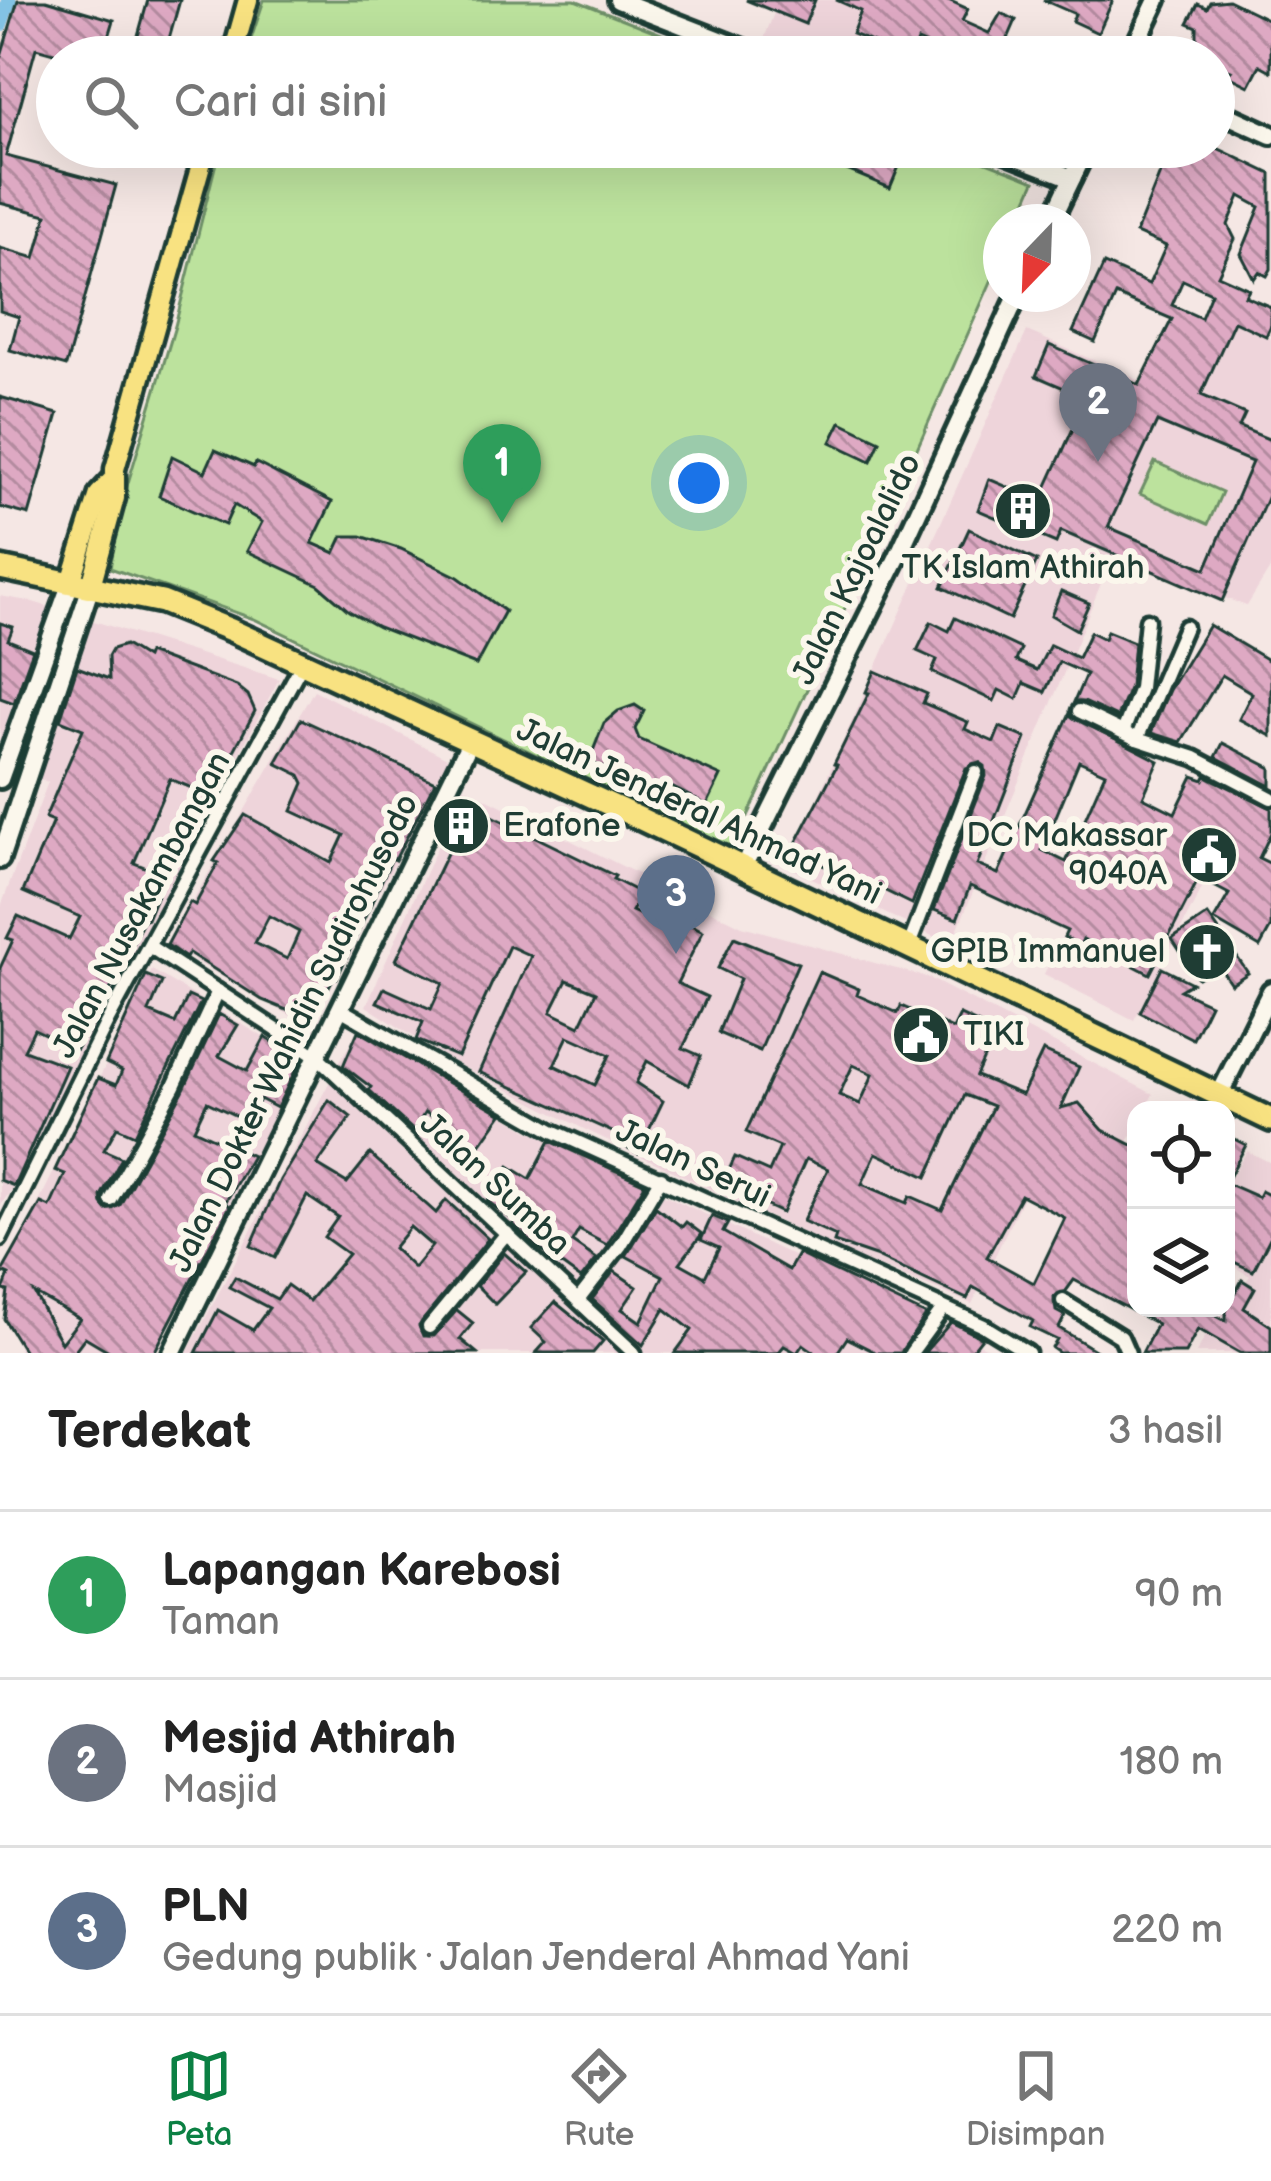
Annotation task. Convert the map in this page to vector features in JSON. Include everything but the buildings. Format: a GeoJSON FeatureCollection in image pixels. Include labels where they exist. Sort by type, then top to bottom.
{"type":"FeatureCollection","features":[{"type":"Feature","properties":{"kind":"highway","name":"Jalan Jenderal Ahmad Yani"},"geometry":{"type":"LineString","coordinates":[[0,568],[162,602],[303,662],[1271,1120]]}},
{"type":"Feature","properties":{"kind":"main road"},"geometry":{"type":"LineString","coordinates":[[238,36],[248,0]]}},
{"type":"Feature","properties":{"kind":"main road"},"geometry":{"type":"LineString","coordinates":[[81,584],[99,494],[112,480],[200,168]]}},
{"type":"Feature","properties":{"kind":"street"},"geometry":{"type":"LineString","coordinates":[[618,0],[710,36]]}},
{"type":"Feature","properties":{"kind":"street"},"geometry":{"type":"LineString","coordinates":[[1140,36],[1157,0]]}},
{"type":"Feature","properties":{"kind":"street"},"geometry":{"type":"LineString","coordinates":[[1235,119],[1271,135]]}},
{"type":"Feature","properties":{"kind":"street"},"geometry":{"type":"LineString","coordinates":[[1046,168],[1072,178]]}},
{"type":"Feature","properties":{"kind":"street"},"geometry":{"type":"LineString","coordinates":[[1060,204],[1077,168]]}},
{"type":"Feature","properties":{"kind":"street","name":"Jalan Kajoalalido"},"geometry":{"type":"LineString","coordinates":[[743,868],[904,542],[1010,312]]}},
{"type":"Feature","properties":{"kind":"street"},"geometry":{"type":"LineString","coordinates":[[0,779],[81,584]]}},
{"type":"Feature","properties":{"kind":"street"},"geometry":{"type":"LineString","coordinates":[[0,860],[81,584]]}},
{"type":"Feature","properties":{"kind":"street"},"geometry":{"type":"LineString","coordinates":[[1123,732],[1140,688],[1147,620]]}},
{"type":"Feature","properties":{"kind":"street"},"geometry":{"type":"LineString","coordinates":[[1137,739],[1185,627]]}},
{"type":"Feature","properties":{"kind":"street","name":"Jalan Nusakambangan"},"geometry":{"type":"LineString","coordinates":[[0,1240],[149,946],[303,662]]}},
{"type":"Feature","properties":{"kind":"street"},"geometry":{"type":"LineString","coordinates":[[1079,711],[1137,739],[1195,758],[1271,798]]}},
{"type":"Feature","properties":{"kind":"street","name":"Jalan Dokter Wahidin Sudirohusodo"},"geometry":{"type":"LineString","coordinates":[[172,1353],[471,740]]}},
{"type":"Feature","properties":{"kind":"street"},"geometry":{"type":"LineString","coordinates":[[908,948],[976,772]]}},
{"type":"Feature","properties":{"kind":"street","name":"Jalan Sumba"},"geometry":{"type":"LineString","coordinates":[[149,946],[318,1058],[634,1353]]}},
{"type":"Feature","properties":{"kind":"street"},"geometry":{"type":"LineString","coordinates":[[111,1200],[174,1086],[218,991]]}},
{"type":"Feature","properties":{"kind":"street"},"geometry":{"type":"LineString","coordinates":[[1219,1095],[1271,991]]}},
{"type":"Feature","properties":{"kind":"street","name":"Jalan Serui"},"geometry":{"type":"LineString","coordinates":[[342,1010],[554,1131],[984,1326],[1028,1353]]}},
{"type":"Feature","properties":{"kind":"street"},"geometry":{"type":"LineString","coordinates":[[579,1298],[621,1245],[661,1178]]}},
{"type":"Feature","properties":{"kind":"street"},"geometry":{"type":"LineString","coordinates":[[429,1328],[507,1233]]}},
{"type":"Feature","properties":{"kind":"street"},"geometry":{"type":"LineString","coordinates":[[1063,1301],[1121,1337],[1128,1353]]}},
{"type":"Feature","properties":{"kind":"street"},"geometry":{"type":"LineString","coordinates":[[911,1353],[943,1309]]}},
{"type":"Feature","properties":{"kind":"street"},"geometry":{"type":"LineString","coordinates":[[608,1353],[619,1336]]}},
{"type":"Feature","properties":{"kind":"shaded area"},"geometry":{"type":"Polygon","coordinates":[[[779,0],[942,0],[927,36],[765,36],[779,0]]]}},
{"type":"Feature","properties":{"kind":"shaded area"},"geometry":{"type":"Polygon","coordinates":[[[1205,308],[1271,339],[1271,567],[1247,606],[1112,557],[951,945],[787,866],[1027,331],[1170,394],[1205,308]]]}},
{"type":"Feature","properties":{"kind":"shaded area"},"geometry":{"type":"Polygon","coordinates":[[[0,596],[33,602],[279,679],[86,1041],[33,1159],[0,1206],[0,909],[48,782],[0,765],[0,596]]]}},
{"type":"Feature","properties":{"kind":"shaded area"},"geometry":{"type":"Polygon","coordinates":[[[314,690],[451,760],[307,1025],[167,945],[314,690]]]}},
{"type":"Feature","properties":{"kind":"shaded area"},"geometry":{"type":"Polygon","coordinates":[[[464,787],[742,926],[929,978],[1153,1094],[1150,1101],[1127,1101],[1127,1144],[1094,1205],[1034,1174],[972,1304],[846,1253],[586,1130],[450,1060],[366,1006],[464,787]]]}},
{"type":"Feature","properties":{"kind":"shaded area"},"geometry":{"type":"Polygon","coordinates":[[[1095,874],[1179,876],[1202,888],[1134,1020],[1044,974],[1095,874]]]}},
{"type":"Feature","properties":{"kind":"shaded area"},"geometry":{"type":"Polygon","coordinates":[[[152,970],[303,1061],[153,1353],[20,1353],[4,1295],[22,1237],[152,970]]]}},
{"type":"Feature","properties":{"kind":"shaded area"},"geometry":{"type":"Polygon","coordinates":[[[360,1028],[528,1130],[998,1353],[644,1353],[338,1064],[360,1028]]]}},
{"type":"Feature","properties":{"kind":"shaded area"},"geometry":{"type":"Polygon","coordinates":[[[331,1079],[598,1326],[622,1353],[187,1353],[331,1079]]]}},
{"type":"Feature","properties":{"kind":"shaded area"},"geometry":{"type":"Polygon","coordinates":[[[1247,1151],[1271,1163],[1271,1353],[1196,1353],[1217,1317],[1235,1317],[1235,1295],[1250,1276],[1235,1267],[1235,1171],[1247,1151]]]}},
{"type":"Feature","properties":{"kind":"green space"},"geometry":{"type":"Polygon","coordinates":[[[264,0],[575,0],[667,36],[252,36],[264,0]]]}},
{"type":"Feature","properties":{"kind":"green space"},"geometry":{"type":"Polygon","coordinates":[[[215,168],[1002,168],[1035,181],[1025,204],[983,204],[983,300],[734,846],[254,619],[110,568],[124,496],[175,326],[215,168]]]}},
{"type":"Feature","properties":{"kind":"green space"},"geometry":{"type":"Polygon","coordinates":[[[1155,462],[1222,492],[1208,524],[1140,494],[1155,462]]]}},
{"type":"Feature","properties":{"kind":"waterway"},"geometry":{"type":"LineString","coordinates":[[0,25],[9,0]]}},
{"type":"Feature","properties":{"kind":"place","name":"Mesjid Athirah"},"geometry":{"type":"Point","coordinates":[1098,462]}},
{"type":"Feature","properties":{"kind":"place","name":"TK Islam Athirah"},"geometry":{"type":"Point","coordinates":[1023,511]}},
{"type":"Feature","properties":{"kind":"place","name":"Lapangan Karebosi"},"geometry":{"type":"Point","coordinates":[502,523]}},
{"type":"Feature","properties":{"kind":"place","name":"Erafone"},"geometry":{"type":"Point","coordinates":[461,826]}},
{"type":"Feature","properties":{"kind":"place","name":"DC Makassar 9040A"},"geometry":{"type":"Point","coordinates":[1209,855]}},
{"type":"Feature","properties":{"kind":"place","name":"GPIB Immanuel"},"geometry":{"type":"Point","coordinates":[1207,952]}},
{"type":"Feature","properties":{"kind":"place","name":"PLN"},"geometry":{"type":"Point","coordinates":[676,954]}},
{"type":"Feature","properties":{"kind":"place","name":"TIKI"},"geometry":{"type":"Point","coordinates":[921,1035]}}]}
